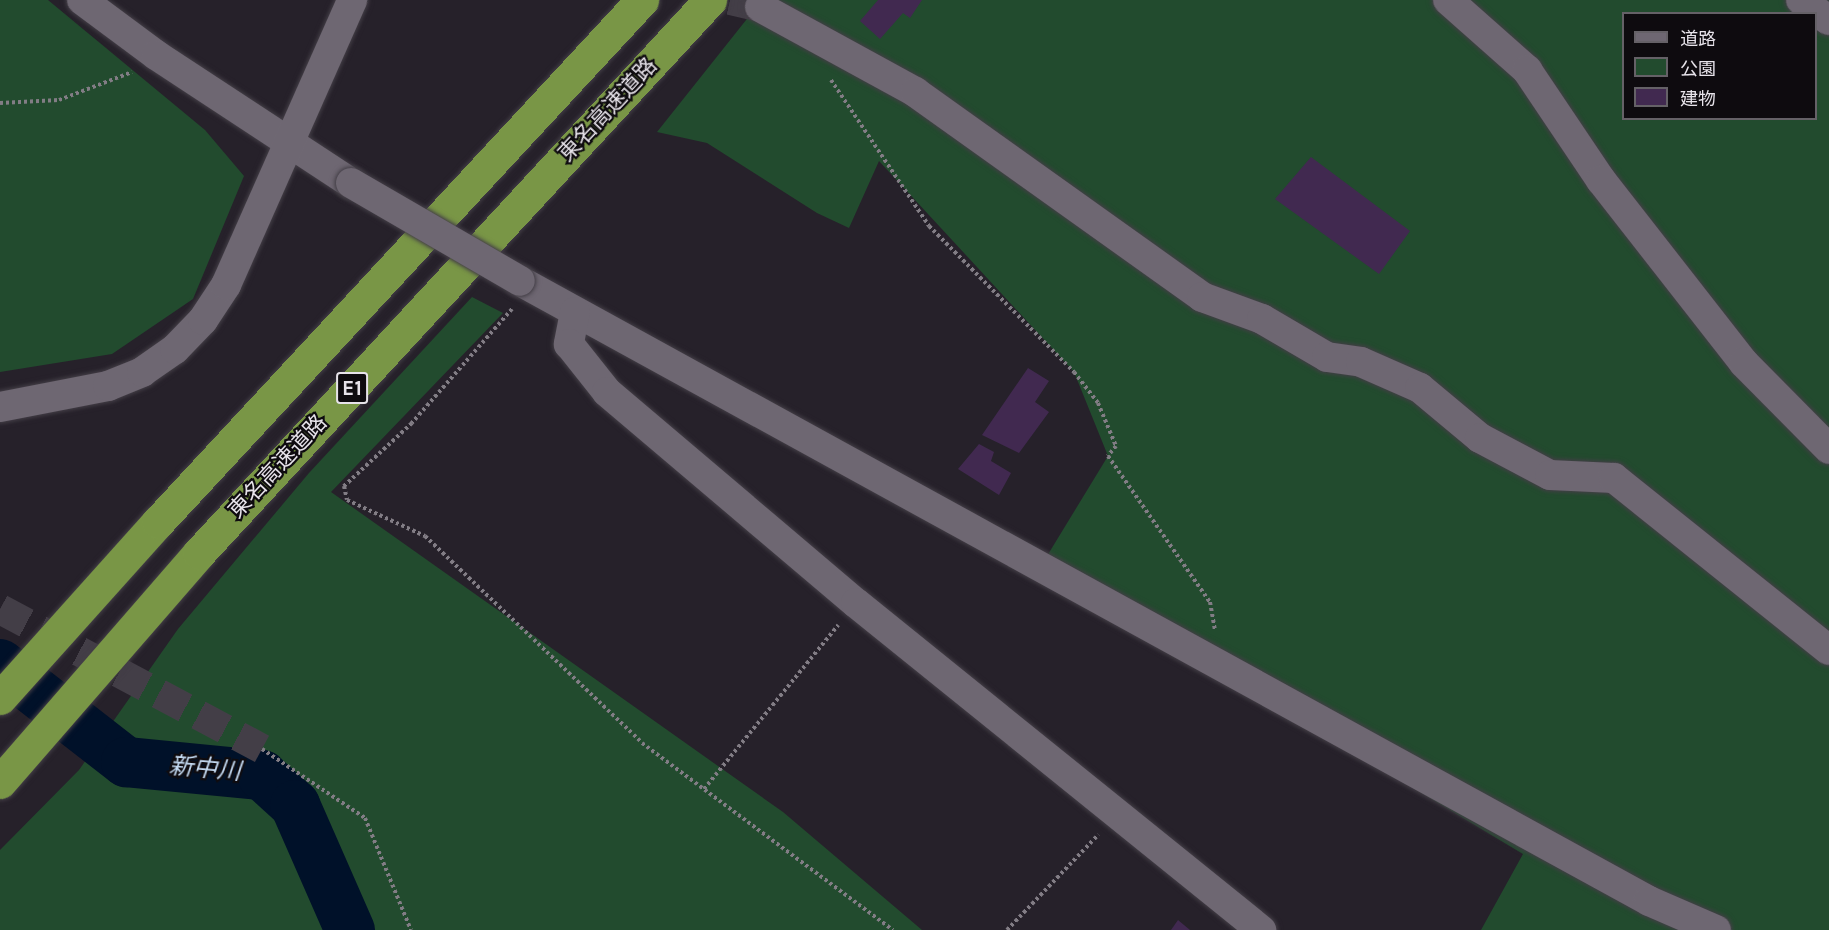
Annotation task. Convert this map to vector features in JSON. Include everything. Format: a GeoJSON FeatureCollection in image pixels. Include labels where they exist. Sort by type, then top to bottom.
{"type":"FeatureCollection","features":[{"type":"Feature","properties":{"kind":"highway","name":"E1"},"geometry":{"type":"LineString","coordinates":[[0,698],[642,0]]}},
{"type":"Feature","properties":{"kind":"highway","name":"東名高速道路"},"geometry":{"type":"LineString","coordinates":[[0,782],[199,553],[710,0]]}},
{"type":"Feature","properties":{"kind":"street"},"geometry":{"type":"LineString","coordinates":[[82,0],[156,55],[351,183],[525,285],[1649,901],[1716,930]]}},
{"type":"Feature","properties":{"kind":"street"},"geometry":{"type":"LineString","coordinates":[[1448,0],[1527,70],[1600,180],[1744,363],[1824,434]]}},
{"type":"Feature","properties":{"kind":"street"},"geometry":{"type":"LineString","coordinates":[[1801,0],[1829,20]]}},
{"type":"Feature","properties":{"kind":"street"},"geometry":{"type":"LineString","coordinates":[[0,407],[108,386],[142,372],[175,349],[203,320],[226,285],[346,4]]}},
{"type":"Feature","properties":{"kind":"street"},"geometry":{"type":"LineString","coordinates":[[760,7],[915,92],[1202,297],[1262,320],[1327,357],[1361,362],[1420,388],[1480,438],[1550,475],[1614,478],[1829,650]]}},
{"type":"Feature","properties":{"kind":"street"},"geometry":{"type":"LineString","coordinates":[[576,312],[569,344],[607,392],[856,603],[1261,930]]}},
{"type":"Feature","properties":{"kind":"path"},"geometry":{"type":"LineString","coordinates":[[0,103],[59,100],[130,73],[156,55]]}},
{"type":"Feature","properties":{"kind":"path"},"geometry":{"type":"LineString","coordinates":[[825,72],[864,125],[928,226],[1074,372],[1098,403],[1116,446],[1108,456],[1210,602],[1215,626],[1214,662]]}},
{"type":"Feature","properties":{"kind":"path"},"geometry":{"type":"LineString","coordinates":[[525,285],[412,423],[345,486],[347,500],[425,536],[642,743],[892,930]]}},
{"type":"Feature","properties":{"kind":"path"},"geometry":{"type":"LineString","coordinates":[[704,789],[856,603]]}},
{"type":"Feature","properties":{"kind":"path"},"geometry":{"type":"LineString","coordinates":[[262,749],[365,818],[411,930]]}},
{"type":"Feature","properties":{"kind":"path"},"geometry":{"type":"LineString","coordinates":[[1007,930],[1118,814]]}},
{"type":"Feature","properties":{"kind":"green space"},"geometry":{"type":"Polygon","coordinates":[[[0,0],[48,0],[205,130],[244,176],[193,299],[112,354],[0,372],[0,0]]]}},
{"type":"Feature","properties":{"kind":"green space"},"geometry":{"type":"Polygon","coordinates":[[[762,0],[1829,0],[1829,930],[1481,930],[1523,854],[1328,737],[1047,556],[1108,456],[1074,372],[879,161],[849,228],[817,213],[707,143],[657,132],[762,0]]]}},
{"type":"Feature","properties":{"kind":"green space"},"geometry":{"type":"Polygon","coordinates":[[[472,297],[503,313],[331,492],[783,812],[922,930],[0,930],[0,850],[79,770],[178,629],[309,473],[472,297]]]}},
{"type":"Feature","properties":{"kind":"building"},"geometry":{"type":"Polygon","coordinates":[[[878,0],[922,0],[910,18],[903,13],[880,39],[860,21],[878,0]]]}},
{"type":"Feature","properties":{"kind":"building"},"geometry":{"type":"Polygon","coordinates":[[[1311,157],[1410,231],[1379,274],[1275,199],[1311,157]]]}},
{"type":"Feature","properties":{"kind":"building"},"geometry":{"type":"Polygon","coordinates":[[[1028,368],[1049,381],[1035,402],[1049,412],[1019,453],[982,435],[1028,368]]]}},
{"type":"Feature","properties":{"kind":"building"},"geometry":{"type":"Polygon","coordinates":[[[979,444],[994,452],[991,461],[1011,473],[999,495],[958,469],[979,444]]]}},
{"type":"Feature","properties":{"kind":"building"},"geometry":{"type":"Polygon","coordinates":[[[1178,920],[1190,930],[1171,930],[1178,920]]]}},
{"type":"Feature","properties":{"kind":"waterway","name":"新中川"},"geometry":{"type":"LineString","coordinates":[[0,664],[126,762],[262,775],[295,805],[350,930]]}},
{"type":"Feature","properties":{"kind":"tunnel"},"geometry":{"type":"LineString","coordinates":[[730,0],[760,7]]}},
{"type":"Feature","properties":{"kind":"tunnel"},"geometry":{"type":"LineString","coordinates":[[0,609],[262,749]]}}]}
